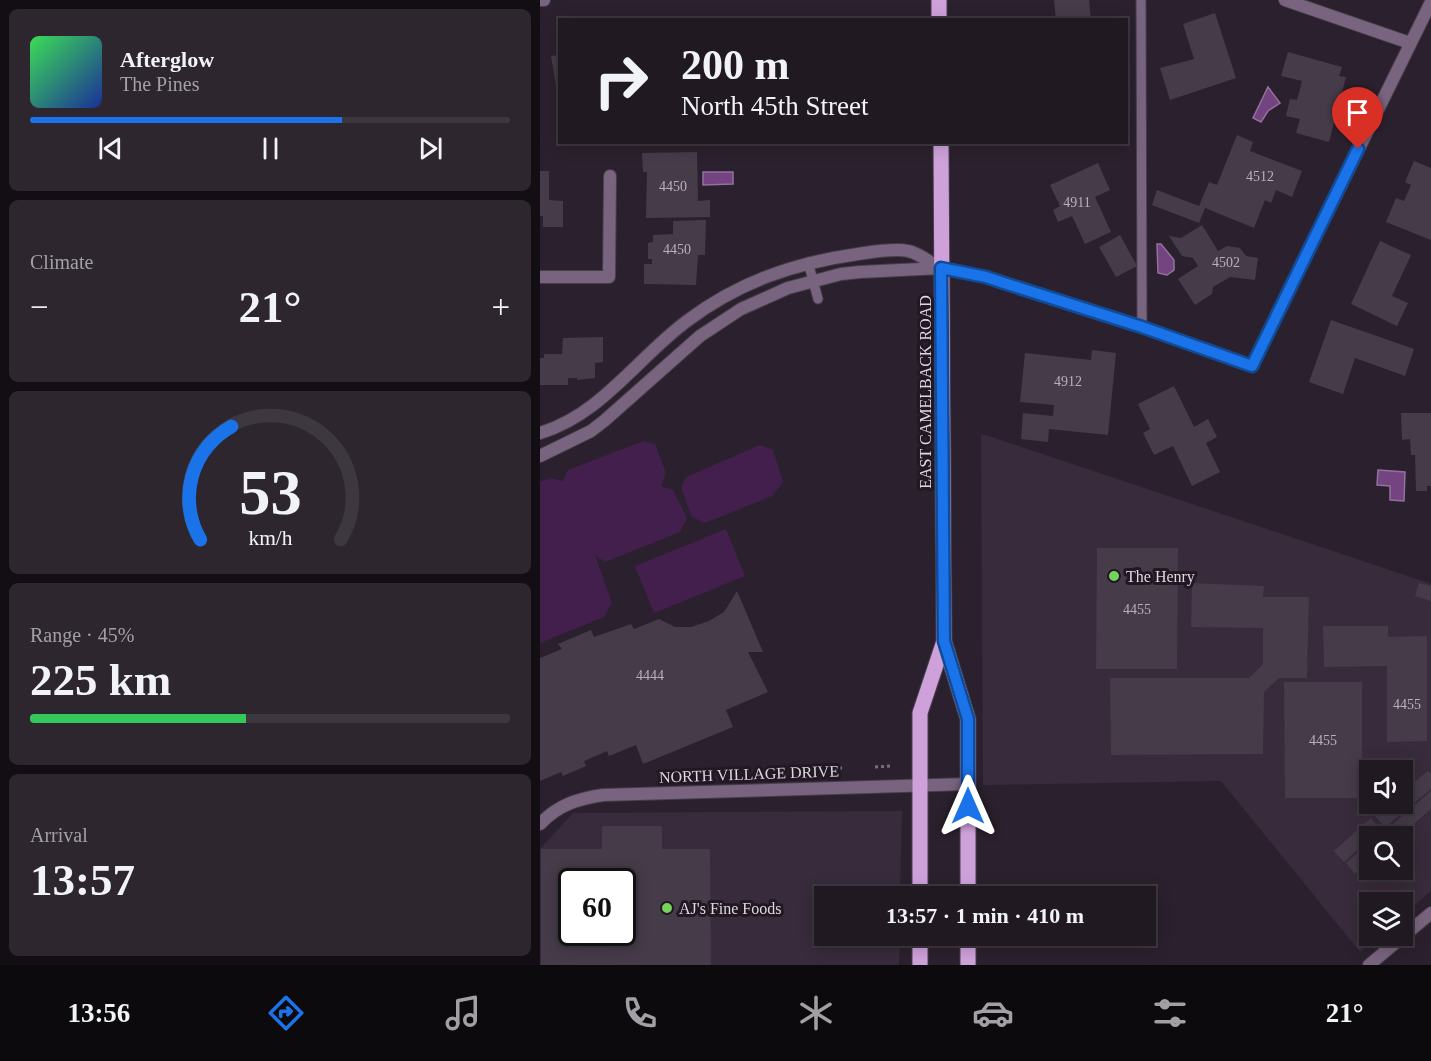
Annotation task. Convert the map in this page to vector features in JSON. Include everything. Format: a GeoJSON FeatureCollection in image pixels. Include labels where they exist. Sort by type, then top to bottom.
{"type":"FeatureCollection","features":[{"type":"Feature","properties":{"kind":"main road"},"geometry":{"type":"LineString","coordinates":[[939,0],[939,18]]}},
{"type":"Feature","properties":{"kind":"main road","name":"EAST CAMELBACK ROAD"},"geometry":{"type":"LineString","coordinates":[[941,144],[944,641],[968,719],[968,886]]}},
{"type":"Feature","properties":{"kind":"main road","name":"EAST CAMELBACK ROAD"},"geometry":{"type":"LineString","coordinates":[[920,886],[920,713],[944,641]]}},
{"type":"Feature","properties":{"kind":"main road"},"geometry":{"type":"LineString","coordinates":[[920,946],[920,965]]}},
{"type":"Feature","properties":{"kind":"main road"},"geometry":{"type":"LineString","coordinates":[[968,946],[968,965]]}},
{"type":"Feature","properties":{"kind":"street"},"geometry":{"type":"LineString","coordinates":[[1285,0],[1410,43]]}},
{"type":"Feature","properties":{"kind":"street"},"geometry":{"type":"LineString","coordinates":[[540,456],[581,436],[604,421],[700,336],[731,315],[765,297],[814,280],[860,272],[941,268],[986,277],[1142,327],[1252,366],[1431,2]]}},
{"type":"Feature","properties":{"kind":"street"},"geometry":{"type":"LineString","coordinates":[[540,276],[609,277],[610,176]]}},
{"type":"Feature","properties":{"kind":"street"},"geometry":{"type":"LineString","coordinates":[[540,434],[567,422],[591,405],[687,321],[748,283],[808,262],[873,252],[909,251],[941,268]]}},
{"type":"Feature","properties":{"kind":"street","name":"NORTH VILLAGE DRIVE"},"geometry":{"type":"LineString","coordinates":[[540,824],[550,813],[571,801],[603,795],[968,784]]}},
{"type":"Feature","properties":{"kind":"street"},"geometry":{"type":"LineString","coordinates":[[1369,965],[1431,913]]}},
{"type":"Feature","properties":{"kind":"lane"},"geometry":{"type":"LineString","coordinates":[[1141,0],[1142,327]]}},
{"type":"Feature","properties":{"kind":"lane"},"geometry":{"type":"LineString","coordinates":[[808,262],[818,299]]}},
{"type":"Feature","properties":{"kind":"path"},"geometry":{"type":"LineString","coordinates":[[875,767],[891,766]]}},
{"type":"Feature","properties":{"kind":"path"},"geometry":{"type":"LineString","coordinates":[[833,768],[843,768]]}},
{"type":"Feature","properties":{"kind":"shaded area"},"geometry":{"type":"Polygon","coordinates":[[[1268,87],[1280,103],[1268,111],[1261,122],[1253,118],[1268,87]]]}},
{"type":"Feature","properties":{"kind":"shaded area"},"geometry":{"type":"Polygon","coordinates":[[[703,172],[733,172],[733,184],[703,185],[703,172]]]}},
{"type":"Feature","properties":{"kind":"shaded area"},"geometry":{"type":"Polygon","coordinates":[[[1157,244],[1161,244],[1174,260],[1174,270],[1167,275],[1158,273],[1157,244]]]}},
{"type":"Feature","properties":{"kind":"shaded area"},"geometry":{"type":"Polygon","coordinates":[[[981,435],[1431,584],[1431,891],[1413,907],[1413,892],[1359,892],[1359,946],[1367,946],[1360,952],[1221,781],[983,785],[981,435]]]}},
{"type":"Feature","properties":{"kind":"shaded area"},"geometry":{"type":"Polygon","coordinates":[[[643,441],[655,444],[666,473],[661,486],[673,490],[687,518],[680,532],[605,562],[595,555],[612,603],[604,617],[540,643],[540,482],[550,478],[563,481],[568,470],[643,441]]]}},
{"type":"Feature","properties":{"kind":"shaded area"},"geometry":{"type":"Polygon","coordinates":[[[760,445],[773,450],[783,482],[772,496],[705,523],[692,517],[681,488],[686,477],[760,445]]]}},
{"type":"Feature","properties":{"kind":"shaded area"},"geometry":{"type":"Polygon","coordinates":[[[1378,470],[1405,472],[1404,501],[1390,500],[1390,486],[1377,485],[1378,470]]]}},
{"type":"Feature","properties":{"kind":"shaded area"},"geometry":{"type":"Polygon","coordinates":[[[726,529],[745,576],[654,613],[635,566],[726,529]]]}},
{"type":"Feature","properties":{"kind":"shaded area"},"geometry":{"type":"Polygon","coordinates":[[[902,811],[900,886],[814,886],[814,946],[900,946],[899,965],[540,965],[540,849],[573,813],[902,811]]]}},
{"type":"Feature","properties":{"kind":"building"},"geometry":{"type":"Polygon","coordinates":[[[1054,0],[1089,0],[1091,18],[1056,18],[1054,0]]]}},
{"type":"Feature","properties":{"kind":"building"},"geometry":{"type":"Polygon","coordinates":[[[1215,13],[1236,78],[1170,100],[1160,68],[1194,59],[1183,24],[1215,13]]]}},
{"type":"Feature","properties":{"kind":"building"},"geometry":{"type":"Polygon","coordinates":[[[1288,52],[1342,67],[1339,76],[1346,77],[1329,142],[1296,133],[1300,119],[1286,116],[1290,99],[1297,100],[1302,81],[1281,76],[1288,52]]]}},
{"type":"Feature","properties":{"kind":"building"},"geometry":{"type":"Polygon","coordinates":[[[558,55],[558,97],[551,56],[558,55]]]}},
{"type":"Feature","properties":{"kind":"building"},"geometry":{"type":"Polygon","coordinates":[[[1237,135],[1253,142],[1250,151],[1302,171],[1292,197],[1276,190],[1271,203],[1265,200],[1254,228],[1205,208],[1199,223],[1152,205],[1157,190],[1199,206],[1209,182],[1217,185],[1237,135]]]}},
{"type":"Feature","properties":{"kind":"building"},"geometry":{"type":"Polygon","coordinates":[[[697,152],[698,201],[710,200],[710,217],[646,218],[647,172],[643,172],[642,153],[697,152]]]}},
{"type":"Feature","properties":{"kind":"building"},"geometry":{"type":"Polygon","coordinates":[[[1414,161],[1431,168],[1431,240],[1386,222],[1396,198],[1404,201],[1411,185],[1405,182],[1414,161]]]}},
{"type":"Feature","properties":{"kind":"building"},"geometry":{"type":"Polygon","coordinates":[[[1098,163],[1110,190],[1095,197],[1111,232],[1085,244],[1072,216],[1058,222],[1053,210],[1060,206],[1050,185],[1098,163]]]}},
{"type":"Feature","properties":{"kind":"building"},"geometry":{"type":"Polygon","coordinates":[[[540,171],[549,171],[549,200],[563,201],[563,227],[543,227],[543,216],[540,216],[540,171]]]}},
{"type":"Feature","properties":{"kind":"building"},"geometry":{"type":"Polygon","coordinates":[[[706,220],[705,255],[698,255],[696,285],[644,284],[644,264],[652,264],[652,259],[648,259],[648,243],[653,242],[653,235],[673,234],[673,221],[706,220]]]}},
{"type":"Feature","properties":{"kind":"building"},"geometry":{"type":"Polygon","coordinates":[[[1202,225],[1218,251],[1227,246],[1240,248],[1246,256],[1258,258],[1255,280],[1230,277],[1213,287],[1212,294],[1195,305],[1178,279],[1198,266],[1193,258],[1182,256],[1169,236],[1181,238],[1202,225]]]}},
{"type":"Feature","properties":{"kind":"building"},"geometry":{"type":"Polygon","coordinates":[[[1120,235],[1137,266],[1116,277],[1099,247],[1120,235]]]}},
{"type":"Feature","properties":{"kind":"building"},"geometry":{"type":"Polygon","coordinates":[[[1380,241],[1411,255],[1392,296],[1408,303],[1397,326],[1351,304],[1380,241]]]}},
{"type":"Feature","properties":{"kind":"building"},"geometry":{"type":"Polygon","coordinates":[[[1331,320],[1414,349],[1405,376],[1355,358],[1343,394],[1309,382],[1331,320]]]}},
{"type":"Feature","properties":{"kind":"building"},"geometry":{"type":"Polygon","coordinates":[[[603,337],[603,362],[595,363],[595,378],[577,380],[577,378],[568,378],[568,385],[540,385],[540,358],[544,358],[544,354],[562,354],[563,338],[603,337]]]}},
{"type":"Feature","properties":{"kind":"building"},"geometry":{"type":"Polygon","coordinates":[[[1092,350],[1116,353],[1108,435],[1049,429],[1048,442],[1021,439],[1023,413],[1053,416],[1054,405],[1020,402],[1025,353],[1091,360],[1092,350]]]}},
{"type":"Feature","properties":{"kind":"building"},"geometry":{"type":"Polygon","coordinates":[[[1174,386],[1194,427],[1208,419],[1217,437],[1206,443],[1220,472],[1192,486],[1173,446],[1154,455],[1143,433],[1150,429],[1138,404],[1174,386]]]}},
{"type":"Feature","properties":{"kind":"building"},"geometry":{"type":"Polygon","coordinates":[[[1401,413],[1431,413],[1431,486],[1427,486],[1427,491],[1416,491],[1415,455],[1411,455],[1410,439],[1402,440],[1401,413]]]}},
{"type":"Feature","properties":{"kind":"building"},"geometry":{"type":"Polygon","coordinates":[[[1097,548],[1178,548],[1177,669],[1096,669],[1097,548]]]}},
{"type":"Feature","properties":{"kind":"building"},"geometry":{"type":"Polygon","coordinates":[[[1192,583],[1264,586],[1263,597],[1309,597],[1307,678],[1279,678],[1264,692],[1263,754],[1111,755],[1110,678],[1249,678],[1263,664],[1263,628],[1191,627],[1192,583]]]}},
{"type":"Feature","properties":{"kind":"building"},"geometry":{"type":"Polygon","coordinates":[[[1419,583],[1431,586],[1431,601],[1415,596],[1419,583]]]}},
{"type":"Feature","properties":{"kind":"building"},"geometry":{"type":"Polygon","coordinates":[[[737,591],[763,652],[748,652],[768,692],[726,710],[733,727],[643,764],[636,745],[609,756],[607,751],[584,761],[586,766],[563,776],[561,772],[540,781],[540,658],[562,649],[558,644],[591,630],[594,637],[631,624],[634,629],[659,619],[675,627],[691,627],[709,621],[724,612],[737,591]]]}},
{"type":"Feature","properties":{"kind":"building"},"geometry":{"type":"Polygon","coordinates":[[[1323,626],[1388,626],[1388,637],[1427,636],[1427,741],[1387,742],[1387,666],[1324,667],[1323,626]]]}},
{"type":"Feature","properties":{"kind":"building"},"geometry":{"type":"Polygon","coordinates":[[[1284,682],[1362,682],[1362,760],[1359,760],[1359,798],[1285,798],[1284,682]]]}},
{"type":"Feature","properties":{"kind":"building"},"geometry":{"type":"Polygon","coordinates":[[[1428,771],[1431,774],[1431,789],[1413,804],[1413,783],[1428,771]]]}},
{"type":"Feature","properties":{"kind":"building"},"geometry":{"type":"Polygon","coordinates":[[[1431,791],[1431,809],[1412,826],[1390,826],[1404,814],[1413,814],[1413,807],[1431,791]]]}},
{"type":"Feature","properties":{"kind":"building"},"geometry":{"type":"Polygon","coordinates":[[[1375,814],[1401,814],[1386,826],[1375,814]]]}},
{"type":"Feature","properties":{"kind":"building"},"geometry":{"type":"Polygon","coordinates":[[[1371,818],[1378,826],[1362,826],[1371,818]]]}},
{"type":"Feature","properties":{"kind":"building","name":"AJ's Fine Foods"},"geometry":{"type":"Polygon","coordinates":[[[602,826],[662,826],[662,849],[710,849],[711,965],[541,965],[541,849],[602,849],[602,826]]]}},
{"type":"Feature","properties":{"kind":"building"},"geometry":{"type":"Polygon","coordinates":[[[1359,829],[1359,848],[1344,862],[1334,851],[1359,829]]]}},
{"type":"Feature","properties":{"kind":"building"},"geometry":{"type":"Polygon","coordinates":[[[1359,852],[1359,871],[1355,874],[1346,863],[1359,852]]]}},
{"type":"Feature","properties":{"kind":"place","name":"The Henry"},"geometry":{"type":"Point","coordinates":[1114,576]}},
{"type":"Feature","properties":{"kind":"place","name":"AJ's Fine Foods"},"geometry":{"type":"Point","coordinates":[667,908]}},
{"type":"Feature","properties":{"kind":"route"},"geometry":{"type":"LineString","coordinates":[[968,806],[968,719],[944,641],[941,268],[986,277],[1142,327],[1252,366],[1358,149]]}}]}
